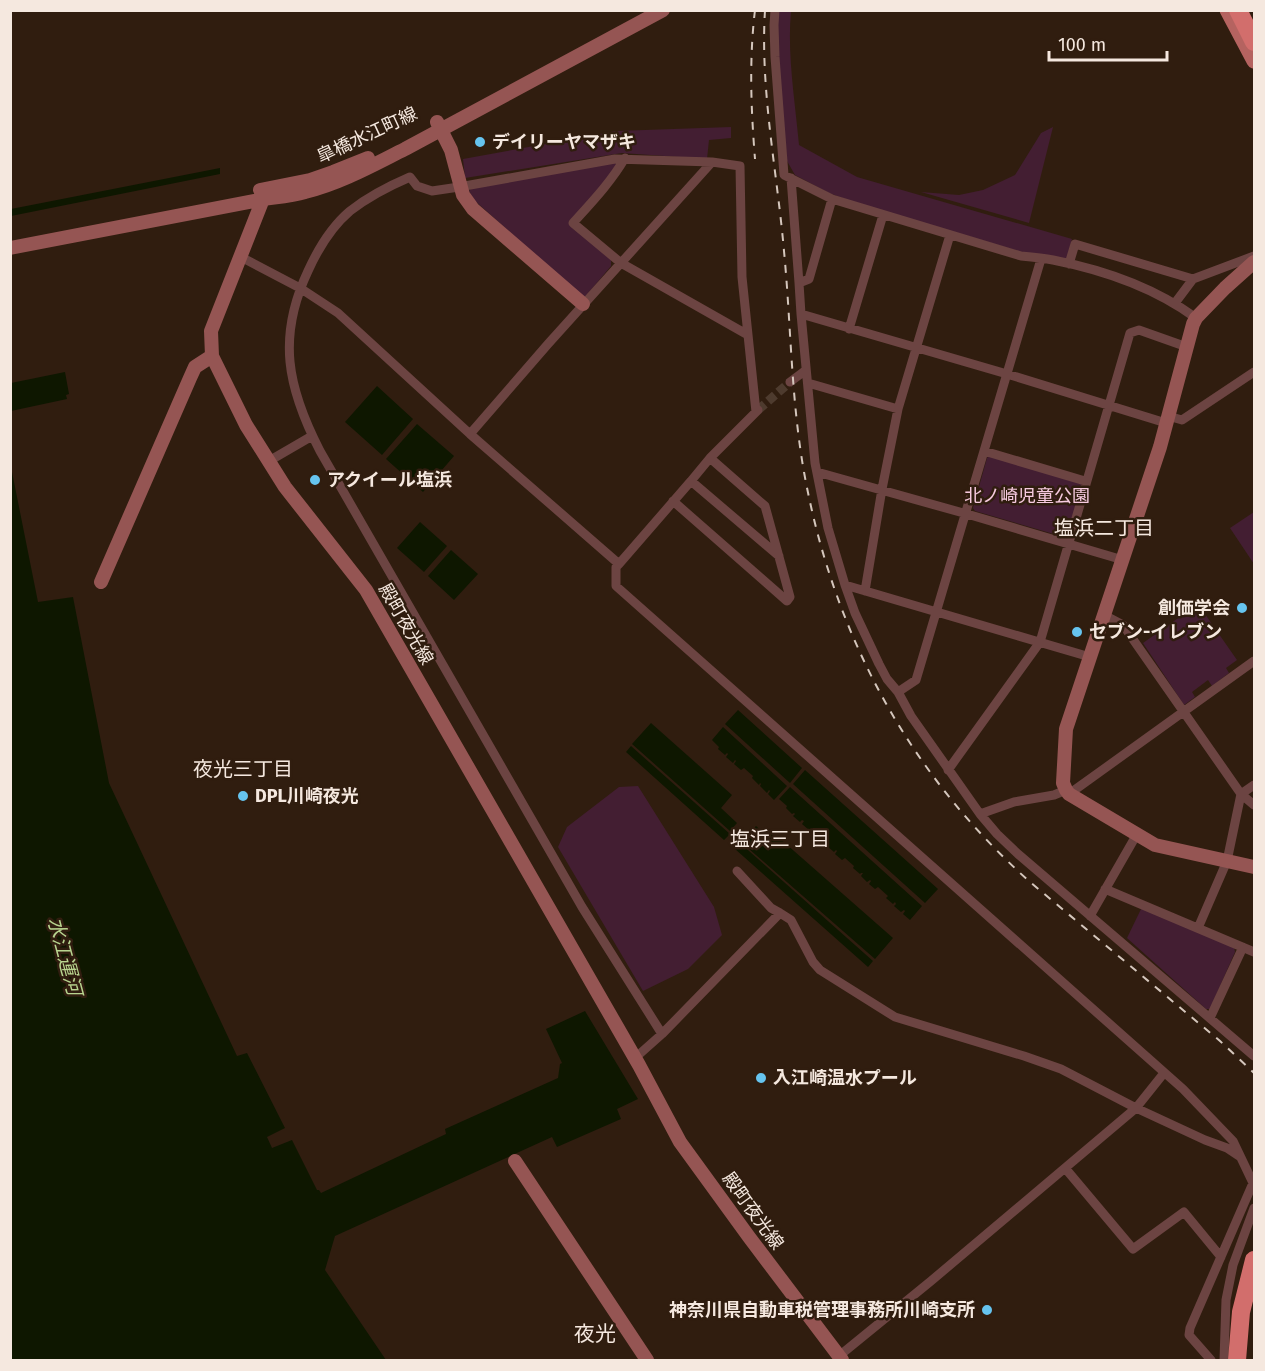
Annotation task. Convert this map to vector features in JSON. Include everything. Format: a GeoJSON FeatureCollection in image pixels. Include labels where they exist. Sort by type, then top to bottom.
{"type":"FeatureCollection","features":[{"type":"Feature","properties":{"kind":"highway"},"geometry":{"type":"LineString","coordinates":[[1238,10],[1254,42]]}},
{"type":"Feature","properties":{"kind":"highway"},"geometry":{"type":"LineString","coordinates":[[1250,10],[1254,20]]}},
{"type":"Feature","properties":{"kind":"highway"},"geometry":{"type":"LineString","coordinates":[[1239,1360],[1241,1312],[1254,1260]]}},
{"type":"Feature","properties":{"kind":"highway"},"geometry":{"type":"LineString","coordinates":[[1239,1360],[1249,1338],[1254,1303]]}},
{"type":"Feature","properties":{"kind":"main road"},"geometry":{"type":"LineString","coordinates":[[1227,10],[1254,62]]}},
{"type":"Feature","properties":{"kind":"street","name":"皐橋水江町線"},"geometry":{"type":"LineString","coordinates":[[10,239],[265,194],[287,196],[307,192],[357,173],[643,10]]}},
{"type":"Feature","properties":{"kind":"street"},"geometry":{"type":"LineString","coordinates":[[583,304],[473,209],[462,195],[451,150],[439,126],[663,10]]}},
{"type":"Feature","properties":{"kind":"street"},"geometry":{"type":"LineString","coordinates":[[775,10],[775,57],[784,176],[832,199],[950,235],[1021,255],[1111,275],[1158,294],[1196,318]]}},
{"type":"Feature","properties":{"kind":"street"},"geometry":{"type":"LineString","coordinates":[[625,158],[619,170],[573,223],[621,263],[748,335]]}},
{"type":"Feature","properties":{"kind":"street"},"geometry":{"type":"LineString","coordinates":[[662,1034],[576,897],[312,436],[299,406],[292,381],[289,334],[300,288],[315,255],[327,236],[349,212],[375,194],[410,177],[417,186],[432,191],[625,158],[712,162],[740,166],[742,277],[757,411],[710,458],[616,567],[616,586],[1183,1089],[1233,1141],[1254,1184],[1190,1328],[1189,1335],[1212,1360]]}},
{"type":"Feature","properties":{"kind":"street"},"geometry":{"type":"LineString","coordinates":[[470,435],[583,304],[712,162]]}},
{"type":"Feature","properties":{"kind":"street"},"geometry":{"type":"LineString","coordinates":[[790,178],[817,472],[828,528],[855,613],[879,664],[948,770],[997,834],[1254,1056]]}},
{"type":"Feature","properties":{"kind":"street","name":"皐橋水江町線"},"geometry":{"type":"LineString","coordinates":[[10,248],[265,194]]}},
{"type":"Feature","properties":{"kind":"street","name":"殿町夜光線"},"geometry":{"type":"LineString","coordinates":[[265,194],[212,331],[212,356],[246,426],[285,487],[366,590],[640,1066],[680,1142],[840,1358]]}},
{"type":"Feature","properties":{"kind":"street"},"geometry":{"type":"LineString","coordinates":[[799,283],[809,279],[832,199]]}},
{"type":"Feature","properties":{"kind":"street"},"geometry":{"type":"LineString","coordinates":[[849,329],[883,214]]}},
{"type":"Feature","properties":{"kind":"street"},"geometry":{"type":"LineString","coordinates":[[865,591],[898,409],[950,235]]}},
{"type":"Feature","properties":{"kind":"street"},"geometry":{"type":"LineString","coordinates":[[1069,264],[1075,244],[1193,279]]}},
{"type":"Feature","properties":{"kind":"street"},"geometry":{"type":"LineString","coordinates":[[1175,303],[1193,279],[1254,256]]}},
{"type":"Feature","properties":{"kind":"street"},"geometry":{"type":"LineString","coordinates":[[241,257],[300,288],[338,313],[470,435],[619,564]]}},
{"type":"Feature","properties":{"kind":"street"},"geometry":{"type":"LineString","coordinates":[[898,692],[916,680],[1041,259]]}},
{"type":"Feature","properties":{"kind":"street"},"geometry":{"type":"LineString","coordinates":[[1254,262],[1196,318],[1193,324],[1160,447],[1066,729],[1063,783],[1067,792],[1158,846],[1254,867]]}},
{"type":"Feature","properties":{"kind":"street"},"geometry":{"type":"LineString","coordinates":[[801,314],[1108,406],[1167,419],[1182,420],[1254,372]]}},
{"type":"Feature","properties":{"kind":"street"},"geometry":{"type":"LineString","coordinates":[[948,770],[1040,642],[1130,333],[1139,330],[1187,347]]}},
{"type":"Feature","properties":{"kind":"street"},"geometry":{"type":"LineString","coordinates":[[101,582],[195,367],[212,356]]}},
{"type":"Feature","properties":{"kind":"street"},"geometry":{"type":"LineString","coordinates":[[790,382],[806,370]]}},
{"type":"Feature","properties":{"kind":"street"},"geometry":{"type":"LineString","coordinates":[[808,383],[898,409]]}},
{"type":"Feature","properties":{"kind":"street"},"geometry":{"type":"LineString","coordinates":[[269,461],[312,436]]}},
{"type":"Feature","properties":{"kind":"street"},"geometry":{"type":"LineString","coordinates":[[984,451],[1085,482]]}},
{"type":"Feature","properties":{"kind":"street"},"geometry":{"type":"LineString","coordinates":[[673,501],[787,601],[790,597],[765,506],[710,458]]}},
{"type":"Feature","properties":{"kind":"street"},"geometry":{"type":"LineString","coordinates":[[817,472],[1123,560]]}},
{"type":"Feature","properties":{"kind":"street"},"geometry":{"type":"LineString","coordinates":[[691,481],[779,556]]}},
{"type":"Feature","properties":{"kind":"street"},"geometry":{"type":"LineString","coordinates":[[846,585],[1090,657]]}},
{"type":"Feature","properties":{"kind":"street"},"geometry":{"type":"LineString","coordinates":[[1104,615],[1123,625],[1241,794],[1254,806]]}},
{"type":"Feature","properties":{"kind":"street"},"geometry":{"type":"LineString","coordinates":[[980,814],[1014,802],[1067,792],[1254,661]]}},
{"type":"Feature","properties":{"kind":"street"},"geometry":{"type":"LineString","coordinates":[[1198,928],[1227,861],[1241,794],[1254,785]]}},
{"type":"Feature","properties":{"kind":"street"},"geometry":{"type":"LineString","coordinates":[[1090,916],[1137,834]]}},
{"type":"Feature","properties":{"kind":"street"},"geometry":{"type":"LineString","coordinates":[[737,871],[771,908],[791,920],[813,962],[820,970],[895,1017],[1061,1069],[1136,1108],[1227,1148],[1241,1157]]}},
{"type":"Feature","properties":{"kind":"street"},"geometry":{"type":"LineString","coordinates":[[1105,889],[1254,952]]}},
{"type":"Feature","properties":{"kind":"street"},"geometry":{"type":"LineString","coordinates":[[640,1066],[662,1034],[780,913]]}},
{"type":"Feature","properties":{"kind":"street"},"geometry":{"type":"LineString","coordinates":[[1210,1018],[1243,947]]}},
{"type":"Feature","properties":{"kind":"street"},"geometry":{"type":"LineString","coordinates":[[840,1358],[1136,1108],[1164,1073]]}},
{"type":"Feature","properties":{"kind":"street"},"geometry":{"type":"LineString","coordinates":[[515,1161],[647,1360]]}},
{"type":"Feature","properties":{"kind":"street"},"geometry":{"type":"LineString","coordinates":[[1065,1168],[1133,1249],[1184,1212],[1221,1257]]}},
{"type":"Feature","properties":{"kind":"street"},"geometry":{"type":"LineString","coordinates":[[1239,1360],[1226,1300],[1233,1265],[1254,1208]]}},
{"type":"Feature","properties":{"kind":"green space"},"geometry":{"type":"Polygon","coordinates":[[[778,11],[791,11],[791,61],[799,145],[857,177],[1072,239],[1067,258],[1021,252],[850,201],[795,175],[787,161],[777,59],[778,11]]]}},
{"type":"Feature","properties":{"kind":"green space"},"geometry":{"type":"Polygon","coordinates":[[[731,127],[731,138],[709,140],[707,159],[622,153],[465,178],[463,159],[616,131],[731,127]]]}},
{"type":"Feature","properties":{"kind":"green space"},"geometry":{"type":"Polygon","coordinates":[[[1053,127],[1029,223],[921,192],[959,195],[983,190],[1015,175],[1041,133],[1053,127]]]}},
{"type":"Feature","properties":{"kind":"green space"},"geometry":{"type":"Polygon","coordinates":[[[615,162],[617,167],[569,223],[611,260],[611,266],[585,297],[581,296],[474,200],[469,191],[472,187],[615,162]]]}},
{"type":"Feature","properties":{"kind":"green space","name":"北ノ崎児童公園"},"geometry":{"type":"Polygon","coordinates":[[[990,455],[1080,481],[1082,485],[1067,536],[975,511],[973,508],[987,458],[990,455]]]}},
{"type":"Feature","properties":{"kind":"green space"},"geometry":{"type":"Polygon","coordinates":[[[1254,512],[1254,564],[1230,528],[1254,512]]]}},
{"type":"Feature","properties":{"kind":"green space"},"geometry":{"type":"Polygon","coordinates":[[[1198,604],[1237,660],[1226,668],[1229,673],[1212,686],[1208,680],[1192,692],[1195,697],[1184,705],[1143,643],[1198,604]]]}},
{"type":"Feature","properties":{"kind":"green space"},"geometry":{"type":"Polygon","coordinates":[[[638,786],[714,907],[722,935],[688,969],[643,991],[558,847],[567,827],[619,787],[638,786]]]}},
{"type":"Feature","properties":{"kind":"green space"},"geometry":{"type":"Polygon","coordinates":[[[1142,907],[1234,947],[1235,952],[1210,1009],[1206,1009],[1127,938],[1142,907]]]}},
{"type":"Feature","properties":{"kind":"water"},"geometry":{"type":"Polygon","coordinates":[[[220,168],[220,174],[11,216],[11,209],[220,168]]]}},
{"type":"Feature","properties":{"kind":"water"},"geometry":{"type":"Polygon","coordinates":[[[65,372],[69,394],[66,395],[67,399],[11,411],[11,383],[65,372]]]}},
{"type":"Feature","properties":{"kind":"water"},"geometry":{"type":"Polygon","coordinates":[[[377,386],[413,419],[382,455],[345,422],[377,386]]]}},
{"type":"Feature","properties":{"kind":"water"},"geometry":{"type":"Polygon","coordinates":[[[417,424],[454,456],[423,492],[386,459],[417,424]]]}},
{"type":"Feature","properties":{"kind":"water","name":"水江運河"},"geometry":{"type":"Polygon","coordinates":[[[10,462],[38,602],[73,597],[109,783],[237,1056],[247,1053],[285,1128],[267,1137],[272,1148],[292,1140],[317,1190],[321,1193],[446,1134],[445,1129],[558,1078],[562,1063],[546,1029],[585,1011],[638,1099],[617,1109],[621,1119],[557,1147],[552,1137],[335,1236],[325,1270],[386,1360],[11,1360],[10,462]]]}},
{"type":"Feature","properties":{"kind":"water"},"geometry":{"type":"Polygon","coordinates":[[[420,522],[447,546],[424,572],[397,548],[420,522]]]}},
{"type":"Feature","properties":{"kind":"water"},"geometry":{"type":"Polygon","coordinates":[[[451,550],[478,574],[454,600],[428,576],[451,550]]]}},
{"type":"Feature","properties":{"kind":"water"},"geometry":{"type":"Polygon","coordinates":[[[738,710],[802,768],[790,783],[725,724],[738,710]]]}},
{"type":"Feature","properties":{"kind":"water"},"geometry":{"type":"Polygon","coordinates":[[[651,723],[732,795],[721,808],[737,823],[730,831],[632,744],[651,723]]]}},
{"type":"Feature","properties":{"kind":"water"},"geometry":{"type":"Polygon","coordinates":[[[723,727],[787,786],[774,800],[768,794],[769,790],[767,793],[760,783],[759,785],[752,778],[753,776],[744,768],[741,770],[734,764],[735,760],[733,763],[726,757],[727,753],[725,755],[718,749],[719,747],[712,740],[723,727]]]}},
{"type":"Feature","properties":{"kind":"water"},"geometry":{"type":"Polygon","coordinates":[[[631,746],[730,834],[724,840],[626,752],[631,746]]]}},
{"type":"Feature","properties":{"kind":"water"},"geometry":{"type":"Polygon","coordinates":[[[805,770],[938,889],[925,903],[793,784],[805,770]]]}},
{"type":"Feature","properties":{"kind":"water"},"geometry":{"type":"Polygon","coordinates":[[[790,787],[922,906],[910,920],[903,914],[904,910],[901,912],[894,906],[895,902],[893,904],[878,887],[875,889],[869,884],[870,880],[867,882],[861,876],[863,873],[860,874],[845,858],[842,860],[835,854],[836,850],[834,852],[827,846],[829,843],[826,844],[811,828],[809,830],[802,824],[804,821],[800,822],[793,816],[795,814],[792,814],[779,799],[790,787]]]}},
{"type":"Feature","properties":{"kind":"water"},"geometry":{"type":"Polygon","coordinates":[[[756,826],[764,833],[769,829],[893,938],[875,959],[741,842],[756,826]]]}},
{"type":"Feature","properties":{"kind":"water"},"geometry":{"type":"Polygon","coordinates":[[[740,843],[873,961],[868,967],[735,849],[740,843]]]}},
{"type":"Feature","properties":{"kind":"tunnel"},"geometry":{"type":"LineString","coordinates":[[758,410],[790,382]]}},
{"type":"Feature","properties":{"kind":"railway"},"geometry":{"type":"LineString","coordinates":[[755,10],[751,84],[755,159]]}},
{"type":"Feature","properties":{"kind":"railway"},"geometry":{"type":"LineString","coordinates":[[765,10],[767,100],[784,251],[800,445],[817,531],[834,589],[856,644],[882,696],[913,747],[947,795],[986,840],[1030,882],[1220,1041],[1254,1073]]}},
{"type":"Feature","properties":{"kind":"place","name":"デイリーヤマザキ"},"geometry":{"type":"Point","coordinates":[480,142]}},
{"type":"Feature","properties":{"kind":"place","name":"アクイール塩浜"},"geometry":{"type":"Point","coordinates":[315,480]}},
{"type":"Feature","properties":{"kind":"place","name":"創価学会"},"geometry":{"type":"Point","coordinates":[1242,608]}},
{"type":"Feature","properties":{"kind":"place","name":"セブン-イレブン"},"geometry":{"type":"Point","coordinates":[1077,632]}},
{"type":"Feature","properties":{"kind":"place","name":"DPL川崎夜光"},"geometry":{"type":"Point","coordinates":[243,796]}},
{"type":"Feature","properties":{"kind":"place","name":"入江崎温水プール"},"geometry":{"type":"Point","coordinates":[761,1078]}},
{"type":"Feature","properties":{"kind":"place","name":"神奈川県自動車税管理事務所川崎支所"},"geometry":{"type":"Point","coordinates":[987,1310]}},
{"type":"Feature","properties":{"kind":"district","name":"塩浜二丁目"},"geometry":{"type":"Point","coordinates":[1104,528]}},
{"type":"Feature","properties":{"kind":"district","name":"夜光三丁目"},"geometry":{"type":"Point","coordinates":[243,769]}},
{"type":"Feature","properties":{"kind":"district","name":"塩浜三丁目"},"geometry":{"type":"Point","coordinates":[780,839]}},
{"type":"Feature","properties":{"kind":"district","name":"夜光"},"geometry":{"type":"Point","coordinates":[595,1334]}}]}
